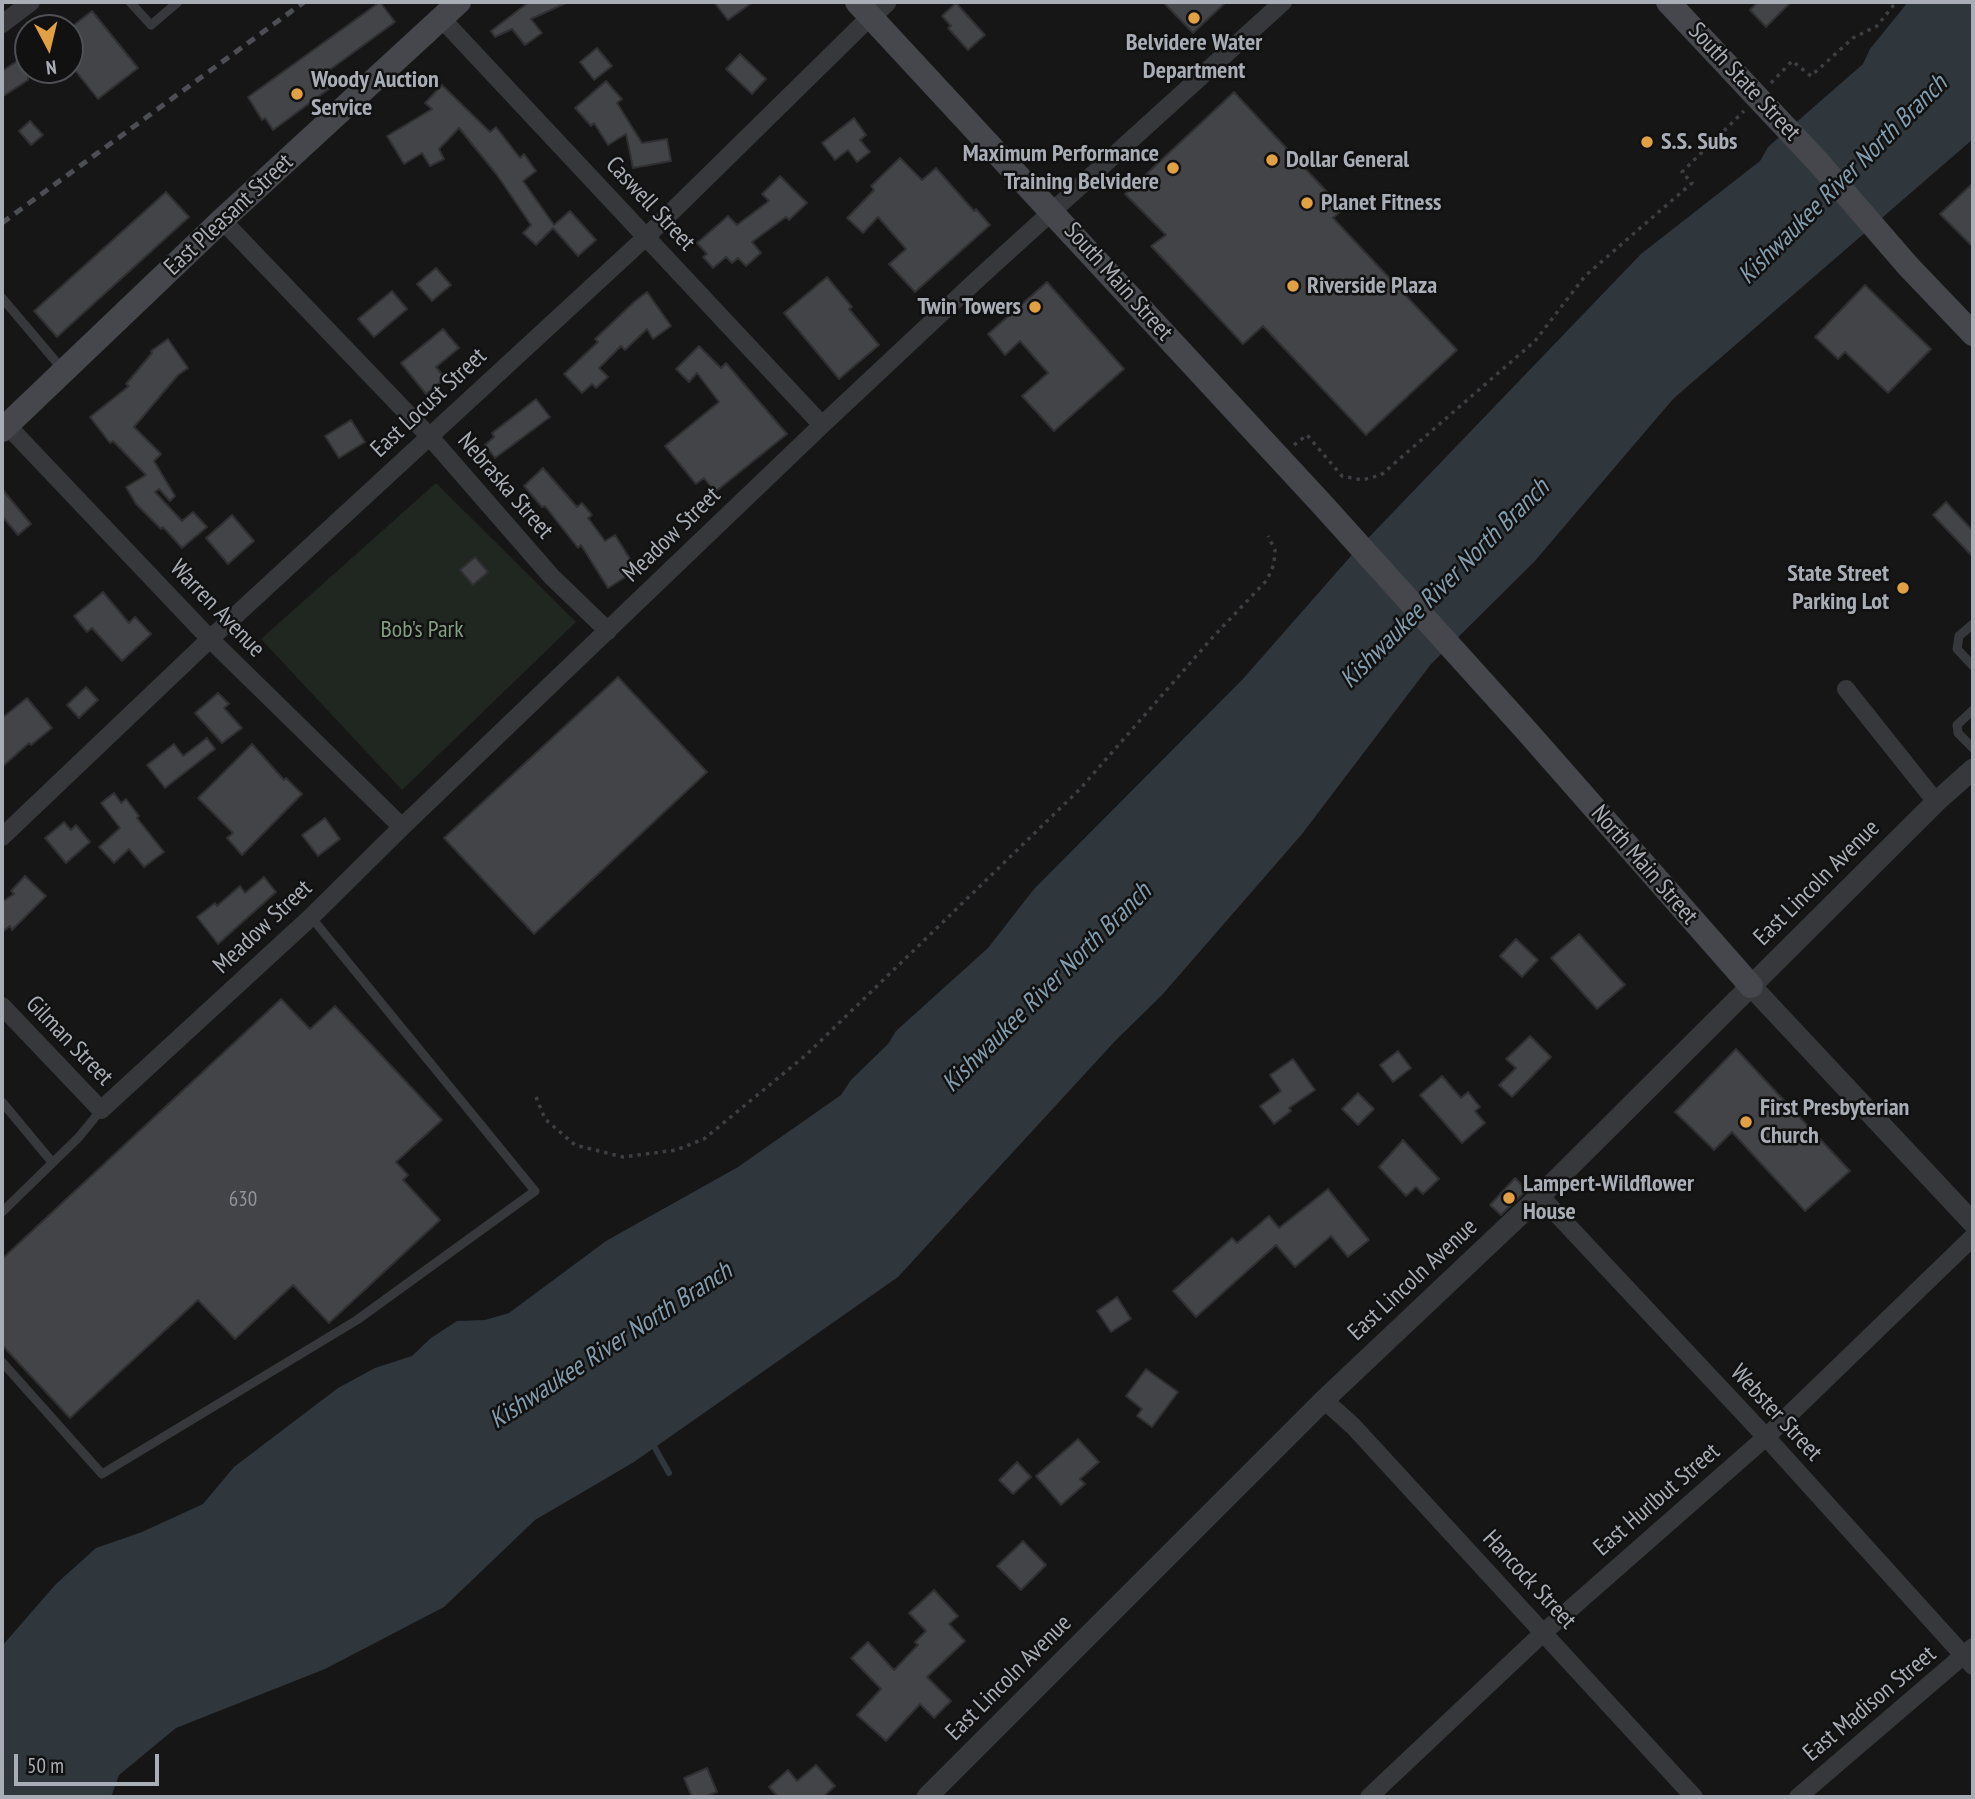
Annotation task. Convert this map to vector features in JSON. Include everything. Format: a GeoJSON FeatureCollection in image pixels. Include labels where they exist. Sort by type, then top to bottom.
{"type":"FeatureCollection","features":[{"type":"Feature","properties":{"kind":"main road","name":"South State Street"},"geometry":{"type":"LineString","coordinates":[[1668,2],[1819,163],[1908,266],[1972,332]]}},
{"type":"Feature","properties":{"kind":"main road","name":"South Main Street"},"geometry":{"type":"LineString","coordinates":[[872,7],[1053,211],[1320,502]]}},
{"type":"Feature","properties":{"kind":"main road","name":"East Pleasant Street"},"geometry":{"type":"LineString","coordinates":[[3,425],[450,10]]}},
{"type":"Feature","properties":{"kind":"main road","name":"North Main Street"},"geometry":{"type":"LineString","coordinates":[[1320,502],[1525,729],[1751,986]]}},
{"type":"Feature","properties":{"kind":"street"},"geometry":{"type":"LineString","coordinates":[[2,24],[31,2]]}},
{"type":"Feature","properties":{"kind":"street","name":"Meadow Street"},"geometry":{"type":"LineString","coordinates":[[101,1110],[311,917],[822,425],[1271,6]]}},
{"type":"Feature","properties":{"kind":"street","name":"East Locust Street"},"geometry":{"type":"LineString","coordinates":[[2,836],[210,639],[647,236],[872,7]]}},
{"type":"Feature","properties":{"kind":"street","name":"Caswell Street"},"geometry":{"type":"LineString","coordinates":[[450,10],[647,236],[822,425]]}},
{"type":"Feature","properties":{"kind":"street","name":"Nebraska Street"},"geometry":{"type":"LineString","coordinates":[[222,220],[430,437],[551,576],[608,631]]}},
{"type":"Feature","properties":{"kind":"street","name":"Warren Avenue"},"geometry":{"type":"LineString","coordinates":[[3,425],[210,639],[402,827]]}},
{"type":"Feature","properties":{"kind":"street"},"geometry":{"type":"LineString","coordinates":[[1846,689],[1936,802]]}},
{"type":"Feature","properties":{"kind":"street","name":"East Lincoln Avenue"},"geometry":{"type":"LineString","coordinates":[[927,1797],[1324,1400],[1540,1196],[1936,802],[1973,769]]}},
{"type":"Feature","properties":{"kind":"street","name":"North Main Street"},"geometry":{"type":"LineString","coordinates":[[1751,986],[1973,1223]]}},
{"type":"Feature","properties":{"kind":"street","name":"Gilman Street"},"geometry":{"type":"LineString","coordinates":[[2,1006],[101,1110]]}},
{"type":"Feature","properties":{"kind":"street","name":"Webster Street"},"geometry":{"type":"LineString","coordinates":[[1540,1196],[1970,1656]]}},
{"type":"Feature","properties":{"kind":"street","name":"East Hurlbut Street"},"geometry":{"type":"LineString","coordinates":[[1369,1797],[1544,1632],[1766,1437],[1973,1237]]}},
{"type":"Feature","properties":{"kind":"street","name":"Hancock Street"},"geometry":{"type":"LineString","coordinates":[[1324,1400],[1353,1426],[1694,1797]]}},
{"type":"Feature","properties":{"kind":"street","name":"East Madison Street"},"geometry":{"type":"LineString","coordinates":[[1798,1797],[1970,1656]]}},
{"type":"Feature","properties":{"kind":"lane"},"geometry":{"type":"LineString","coordinates":[[130,2],[151,25],[178,2]]}},
{"type":"Feature","properties":{"kind":"lane"},"geometry":{"type":"LineString","coordinates":[[2,298],[64,371]]}},
{"type":"Feature","properties":{"kind":"lane"},"geometry":{"type":"LineString","coordinates":[[1973,624],[1959,636],[1957,649],[1973,666]]}},
{"type":"Feature","properties":{"kind":"lane"},"geometry":{"type":"LineString","coordinates":[[1973,710],[1957,725],[1958,733],[1973,748]]}},
{"type":"Feature","properties":{"kind":"lane"},"geometry":{"type":"LineString","coordinates":[[2,1362],[102,1474],[357,1320],[535,1191],[311,917]]}},
{"type":"Feature","properties":{"kind":"lane"},"geometry":{"type":"LineString","coordinates":[[2,1102],[52,1162]]}},
{"type":"Feature","properties":{"kind":"lane"},"geometry":{"type":"LineString","coordinates":[[2,1212],[79,1137],[101,1110]]}},
{"type":"Feature","properties":{"kind":"path"},"geometry":{"type":"LineString","coordinates":[[1278,456],[1307,435],[1342,476],[1362,480],[1381,475],[1535,341],[1585,276],[1692,183],[1682,172],[1760,100],[1792,61],[1811,76],[1853,38],[1877,26],[1896,2]]}},
{"type":"Feature","properties":{"kind":"path"},"geometry":{"type":"LineString","coordinates":[[536,1097],[545,1119],[575,1145],[623,1157],[676,1150],[704,1139],[806,1055],[1080,789],[1212,638],[1267,580],[1274,564],[1275,550],[1268,536]]}},
{"type":"Feature","properties":{"kind":"green space","name":"Bob's Park"},"geometry":{"type":"Polygon","coordinates":[[[436,483],[576,622],[402,790],[261,639],[436,483]]]}},
{"type":"Feature","properties":{"kind":"water","name":"Kishwaukee River North Branch"},"geometry":{"type":"Polygon","coordinates":[[[1908,2],[1973,2],[1973,139],[1673,399],[1534,562],[1431,664],[1302,834],[1162,995],[1116,1040],[898,1277],[634,1462],[535,1520],[444,1607],[325,1669],[176,1728],[119,1775],[111,1797],[2,1797],[2,1646],[56,1584],[96,1548],[142,1532],[203,1504],[234,1467],[338,1388],[375,1368],[412,1356],[431,1338],[457,1321],[485,1320],[509,1313],[606,1241],[738,1167],[841,1095],[851,1080],[888,1044],[896,1031],[988,948],[1034,889],[1242,680],[1350,557],[1641,254],[1760,161],[1768,147],[1863,64],[1870,49],[1908,2]]]}},
{"type":"Feature","properties":{"kind":"building"},"geometry":{"type":"Polygon","coordinates":[[[380,2],[395,22],[324,74],[333,86],[273,130],[265,118],[262,120],[248,97],[380,2]]]}},
{"type":"Feature","properties":{"kind":"building"},"geometry":{"type":"Polygon","coordinates":[[[529,2],[568,2],[531,19],[542,33],[525,45],[512,29],[495,37],[491,31],[529,2]]]}},
{"type":"Feature","properties":{"kind":"building"},"geometry":{"type":"Polygon","coordinates":[[[714,2],[753,2],[728,20],[714,2]]]}},
{"type":"Feature","properties":{"kind":"building","name":"Belvidere Water Department"},"geometry":{"type":"Polygon","coordinates":[[[1163,2],[1226,2],[1193,33],[1163,2]]]}},
{"type":"Feature","properties":{"kind":"building"},"geometry":{"type":"Polygon","coordinates":[[[1758,2],[1791,2],[1766,27],[1750,10],[1758,2]]]}},
{"type":"Feature","properties":{"kind":"building"},"geometry":{"type":"Polygon","coordinates":[[[956,3],[985,35],[968,50],[948,28],[951,26],[942,16],[956,3]]]}},
{"type":"Feature","properties":{"kind":"building"},"geometry":{"type":"Polygon","coordinates":[[[92,11],[138,68],[98,99],[84,82],[84,17],[92,11]]]}},
{"type":"Feature","properties":{"kind":"building"},"geometry":{"type":"Polygon","coordinates":[[[597,48],[612,66],[594,80],[580,62],[597,48]]]}},
{"type":"Feature","properties":{"kind":"building"},"geometry":{"type":"Polygon","coordinates":[[[740,54],[766,79],[752,94],[726,69],[740,54]]]}},
{"type":"Feature","properties":{"kind":"building"},"geometry":{"type":"Polygon","coordinates":[[[14,63],[14,84],[22,84],[2,97],[2,71],[14,63]]]}},
{"type":"Feature","properties":{"kind":"building"},"geometry":{"type":"Polygon","coordinates":[[[606,81],[622,99],[617,103],[642,143],[667,139],[671,161],[633,168],[626,134],[608,145],[594,123],[591,126],[575,108],[606,81]]]}},
{"type":"Feature","properties":{"kind":"building"},"geometry":{"type":"Polygon","coordinates":[[[442,85],[490,132],[496,127],[520,158],[524,154],[536,171],[523,181],[554,225],[570,211],[596,240],[578,256],[553,228],[536,245],[523,233],[531,225],[497,175],[459,128],[439,149],[444,159],[430,166],[422,153],[404,164],[387,136],[432,109],[425,103],[442,85]]]}},
{"type":"Feature","properties":{"kind":"building","name":"Riverside Plaza"},"geometry":{"type":"Polygon","coordinates":[[[1234,92],[1343,209],[1333,218],[1457,350],[1366,435],[1263,326],[1243,344],[1151,246],[1166,235],[1125,194],[1234,92]]]}},
{"type":"Feature","properties":{"kind":"building"},"geometry":{"type":"Polygon","coordinates":[[[854,118],[866,135],[860,140],[870,152],[857,162],[848,150],[835,160],[822,143],[854,118]]]}},
{"type":"Feature","properties":{"kind":"building"},"geometry":{"type":"Polygon","coordinates":[[[30,121],[43,135],[31,145],[19,131],[30,121]]]}},
{"type":"Feature","properties":{"kind":"building"},"geometry":{"type":"Polygon","coordinates":[[[900,158],[922,180],[936,168],[990,225],[915,292],[889,264],[906,249],[878,217],[863,233],[847,218],[874,190],[871,186],[900,158]]]}},
{"type":"Feature","properties":{"kind":"building"},"geometry":{"type":"Polygon","coordinates":[[[780,176],[807,203],[789,220],[786,217],[752,242],[761,253],[746,266],[738,258],[732,263],[726,257],[713,268],[703,257],[707,254],[697,243],[728,216],[737,225],[769,201],[762,194],[780,176]]]}},
{"type":"Feature","properties":{"kind":"building"},"geometry":{"type":"Polygon","coordinates":[[[1973,183],[1973,247],[1940,214],[1973,183]]]}},
{"type":"Feature","properties":{"kind":"building"},"geometry":{"type":"Polygon","coordinates":[[[166,192],[189,217],[57,337],[34,311],[166,192]]]}},
{"type":"Feature","properties":{"kind":"building"},"geometry":{"type":"Polygon","coordinates":[[[436,268],[451,285],[432,301],[417,284],[436,268]]]}},
{"type":"Feature","properties":{"kind":"building"},"geometry":{"type":"Polygon","coordinates":[[[827,277],[879,345],[839,379],[784,313],[827,277]]]}},
{"type":"Feature","properties":{"kind":"building"},"geometry":{"type":"Polygon","coordinates":[[[1047,282],[1124,369],[1054,431],[1022,396],[1048,373],[1020,341],[1005,355],[988,334],[1047,282]]]}},
{"type":"Feature","properties":{"kind":"building"},"geometry":{"type":"Polygon","coordinates":[[[1865,285],[1931,349],[1888,393],[1845,352],[1838,359],[1815,337],[1865,285]]]}},
{"type":"Feature","properties":{"kind":"building"},"geometry":{"type":"Polygon","coordinates":[[[392,291],[407,309],[374,337],[358,319],[392,291]]]}},
{"type":"Feature","properties":{"kind":"building"},"geometry":{"type":"Polygon","coordinates":[[[647,292],[671,326],[653,339],[647,329],[625,350],[621,346],[599,368],[608,377],[596,388],[592,384],[582,393],[564,374],[598,342],[595,339],[647,292]]]}},
{"type":"Feature","properties":{"kind":"building"},"geometry":{"type":"Polygon","coordinates":[[[443,329],[459,348],[436,367],[445,378],[426,394],[401,363],[443,329]]]}},
{"type":"Feature","properties":{"kind":"building"},"geometry":{"type":"Polygon","coordinates":[[[168,339],[188,368],[178,375],[134,427],[161,454],[154,461],[175,496],[170,501],[159,489],[155,492],[182,521],[193,512],[207,527],[182,548],[136,504],[126,487],[146,475],[113,441],[110,443],[90,417],[129,386],[126,384],[151,351],[168,339]]]}},
{"type":"Feature","properties":{"kind":"building"},"geometry":{"type":"Polygon","coordinates":[[[699,346],[721,368],[726,363],[787,434],[715,492],[704,478],[696,484],[665,446],[719,402],[697,373],[689,382],[676,369],[699,346]]]}},
{"type":"Feature","properties":{"kind":"building"},"geometry":{"type":"Polygon","coordinates":[[[536,399],[550,417],[495,458],[485,445],[494,437],[492,433],[536,399]]]}},
{"type":"Feature","properties":{"kind":"building"},"geometry":{"type":"Polygon","coordinates":[[[351,420],[365,442],[339,458],[325,436],[351,420]]]}},
{"type":"Feature","properties":{"kind":"building"},"geometry":{"type":"Polygon","coordinates":[[[543,468],[577,507],[582,503],[592,515],[588,518],[605,541],[615,535],[637,570],[608,588],[581,545],[578,548],[545,506],[542,507],[524,486],[543,468]]]}},
{"type":"Feature","properties":{"kind":"building"},"geometry":{"type":"Polygon","coordinates":[[[2,489],[31,524],[18,535],[2,516],[2,489]]]}},
{"type":"Feature","properties":{"kind":"building"},"geometry":{"type":"Polygon","coordinates":[[[1946,502],[1973,531],[1973,557],[1933,515],[1946,502]]]}},
{"type":"Feature","properties":{"kind":"building"},"geometry":{"type":"Polygon","coordinates":[[[232,515],[254,541],[228,564],[206,538],[232,515]]]}},
{"type":"Feature","properties":{"kind":"building"},"geometry":{"type":"Polygon","coordinates":[[[475,557],[488,572],[473,585],[460,570],[475,557]]]}},
{"type":"Feature","properties":{"kind":"building"},"geometry":{"type":"Polygon","coordinates":[[[103,592],[129,623],[135,617],[151,634],[122,661],[92,628],[87,632],[74,616],[103,592]]]}},
{"type":"Feature","properties":{"kind":"building"},"geometry":{"type":"Polygon","coordinates":[[[618,677],[707,772],[534,934],[444,838],[618,677]]]}},
{"type":"Feature","properties":{"kind":"building"},"geometry":{"type":"Polygon","coordinates":[[[86,687],[98,700],[79,718],[67,705],[86,687]]]}},
{"type":"Feature","properties":{"kind":"building"},"geometry":{"type":"Polygon","coordinates":[[[218,693],[229,704],[224,708],[242,728],[222,743],[195,713],[218,693]]]}},
{"type":"Feature","properties":{"kind":"building"},"geometry":{"type":"Polygon","coordinates":[[[27,698],[52,728],[31,745],[29,743],[2,767],[2,718],[27,698]]]}},
{"type":"Feature","properties":{"kind":"building"},"geometry":{"type":"Polygon","coordinates":[[[207,738],[215,749],[165,788],[147,765],[174,744],[183,756],[207,738]]]}},
{"type":"Feature","properties":{"kind":"building"},"geometry":{"type":"Polygon","coordinates":[[[252,744],[284,780],[286,778],[302,794],[242,855],[227,838],[233,833],[198,798],[252,744]]]}},
{"type":"Feature","properties":{"kind":"building"},"geometry":{"type":"Polygon","coordinates":[[[114,793],[121,803],[126,799],[139,816],[137,818],[164,852],[144,867],[129,849],[114,863],[99,847],[120,828],[101,803],[114,793]]]}},
{"type":"Feature","properties":{"kind":"building"},"geometry":{"type":"Polygon","coordinates":[[[325,818],[340,839],[318,856],[302,835],[325,818]]]}},
{"type":"Feature","properties":{"kind":"building"},"geometry":{"type":"Polygon","coordinates":[[[64,822],[71,830],[76,825],[90,842],[66,863],[45,838],[64,822]]]}},
{"type":"Feature","properties":{"kind":"building"},"geometry":{"type":"Polygon","coordinates":[[[25,876],[46,896],[12,930],[10,926],[2,932],[2,902],[14,894],[11,891],[25,876]]]}},
{"type":"Feature","properties":{"kind":"building"},"geometry":{"type":"Polygon","coordinates":[[[264,877],[276,892],[218,944],[197,917],[215,903],[217,906],[240,886],[245,893],[264,877]]]}},
{"type":"Feature","properties":{"kind":"building"},"geometry":{"type":"Polygon","coordinates":[[[1579,934],[1625,985],[1597,1009],[1551,958],[1579,934]]]}},
{"type":"Feature","properties":{"kind":"building"},"geometry":{"type":"Polygon","coordinates":[[[1516,939],[1538,960],[1522,977],[1500,956],[1516,939]]]}},
{"type":"Feature","properties":{"kind":"building"},"geometry":{"type":"Polygon","coordinates":[[[281,999],[310,1029],[335,1006],[442,1120],[396,1162],[408,1175],[403,1180],[440,1220],[329,1323],[293,1285],[235,1339],[198,1300],[70,1418],[2,1345],[2,1259],[281,999]]]}},
{"type":"Feature","properties":{"kind":"building"},"geometry":{"type":"Polygon","coordinates":[[[1530,1036],[1551,1057],[1512,1097],[1499,1085],[1516,1068],[1506,1059],[1530,1036]]]}},
{"type":"Feature","properties":{"kind":"building","name":"First Presbyterian Church"},"geometry":{"type":"Polygon","coordinates":[[[1736,1049],[1850,1171],[1805,1211],[1732,1132],[1714,1150],[1675,1112],[1736,1049]]]}},
{"type":"Feature","properties":{"kind":"building"},"geometry":{"type":"Polygon","coordinates":[[[1398,1051],[1411,1068],[1393,1082],[1380,1065],[1398,1051]]]}},
{"type":"Feature","properties":{"kind":"building"},"geometry":{"type":"Polygon","coordinates":[[[1293,1059],[1315,1090],[1289,1108],[1291,1111],[1274,1124],[1260,1106],[1281,1091],[1270,1075],[1293,1059]]]}},
{"type":"Feature","properties":{"kind":"building"},"geometry":{"type":"Polygon","coordinates":[[[1442,1076],[1461,1098],[1468,1092],[1480,1107],[1475,1111],[1485,1123],[1462,1143],[1420,1095],[1442,1076]]]}},
{"type":"Feature","properties":{"kind":"building"},"geometry":{"type":"Polygon","coordinates":[[[1358,1093],[1374,1109],[1358,1125],[1342,1109],[1358,1093]]]}},
{"type":"Feature","properties":{"kind":"building"},"geometry":{"type":"Polygon","coordinates":[[[1403,1140],[1439,1179],[1423,1194],[1416,1187],[1406,1196],[1379,1167],[1403,1140]]]}},
{"type":"Feature","properties":{"kind":"building","name":"Lampert-Wildflower House"},"geometry":{"type":"Polygon","coordinates":[[[1515,1178],[1527,1190],[1501,1215],[1490,1205],[1515,1178]]]}},
{"type":"Feature","properties":{"kind":"building"},"geometry":{"type":"Polygon","coordinates":[[[1328,1189],[1369,1240],[1348,1257],[1331,1236],[1295,1267],[1276,1245],[1196,1317],[1173,1291],[1232,1238],[1237,1243],[1269,1216],[1279,1228],[1328,1189]]]}},
{"type":"Feature","properties":{"kind":"building"},"geometry":{"type":"Polygon","coordinates":[[[1117,1297],[1131,1319],[1111,1332],[1097,1311],[1117,1297]]]}},
{"type":"Feature","properties":{"kind":"building"},"geometry":{"type":"Polygon","coordinates":[[[1146,1369],[1178,1392],[1152,1427],[1137,1416],[1142,1409],[1126,1396],[1146,1369]]]}},
{"type":"Feature","properties":{"kind":"building"},"geometry":{"type":"Polygon","coordinates":[[[1078,1439],[1099,1462],[1080,1479],[1085,1484],[1061,1505],[1036,1476],[1078,1439]]]}},
{"type":"Feature","properties":{"kind":"building"},"geometry":{"type":"Polygon","coordinates":[[[1017,1462],[1031,1477],[1013,1494],[999,1480],[1017,1462]]]}},
{"type":"Feature","properties":{"kind":"building"},"geometry":{"type":"Polygon","coordinates":[[[1023,1541],[1046,1565],[1021,1590],[997,1566],[1023,1541]]]}},
{"type":"Feature","properties":{"kind":"building"},"geometry":{"type":"Polygon","coordinates":[[[934,1590],[958,1616],[949,1624],[965,1641],[927,1677],[951,1701],[934,1718],[920,1704],[886,1741],[857,1715],[881,1689],[851,1658],[868,1642],[894,1670],[918,1645],[915,1642],[926,1631],[909,1613],[934,1590]]]}},
{"type":"Feature","properties":{"kind":"building"},"geometry":{"type":"Polygon","coordinates":[[[816,1765],[835,1786],[823,1797],[778,1797],[769,1787],[788,1770],[797,1781],[816,1765]]]}},
{"type":"Feature","properties":{"kind":"building"},"geometry":{"type":"Polygon","coordinates":[[[707,1768],[717,1792],[704,1797],[692,1797],[684,1778],[707,1768]]]}},
{"type":"Feature","properties":{"kind":"waterway"},"geometry":{"type":"LineString","coordinates":[[655,1448],[669,1473]]}},
{"type":"Feature","properties":{"kind":"railway"},"geometry":{"type":"LineString","coordinates":[[2,223],[304,2]]}},
{"type":"Feature","properties":{"kind":"place","name":"Belvidere Water Department"},"geometry":{"type":"Point","coordinates":[1194,18]}},
{"type":"Feature","properties":{"kind":"place","name":"Woody Auction Service"},"geometry":{"type":"Point","coordinates":[297,94]}},
{"type":"Feature","properties":{"kind":"place","name":"S.S. Subs"},"geometry":{"type":"Point","coordinates":[1647,142]}},
{"type":"Feature","properties":{"kind":"place","name":"Dollar General"},"geometry":{"type":"Point","coordinates":[1272,160]}},
{"type":"Feature","properties":{"kind":"place","name":"Maximum Performance Training Belvidere"},"geometry":{"type":"Point","coordinates":[1173,168]}},
{"type":"Feature","properties":{"kind":"place","name":"Planet Fitness"},"geometry":{"type":"Point","coordinates":[1307,203]}},
{"type":"Feature","properties":{"kind":"place","name":"Riverside Plaza"},"geometry":{"type":"Point","coordinates":[1293,286]}},
{"type":"Feature","properties":{"kind":"place","name":"Twin Towers"},"geometry":{"type":"Point","coordinates":[1035,307]}},
{"type":"Feature","properties":{"kind":"place","name":"State Street Parking Lot"},"geometry":{"type":"Point","coordinates":[1903,588]}},
{"type":"Feature","properties":{"kind":"place","name":"First Presbyterian Church"},"geometry":{"type":"Point","coordinates":[1746,1122]}},
{"type":"Feature","properties":{"kind":"place","name":"Lampert-Wildflower House"},"geometry":{"type":"Point","coordinates":[1509,1198]}}]}
